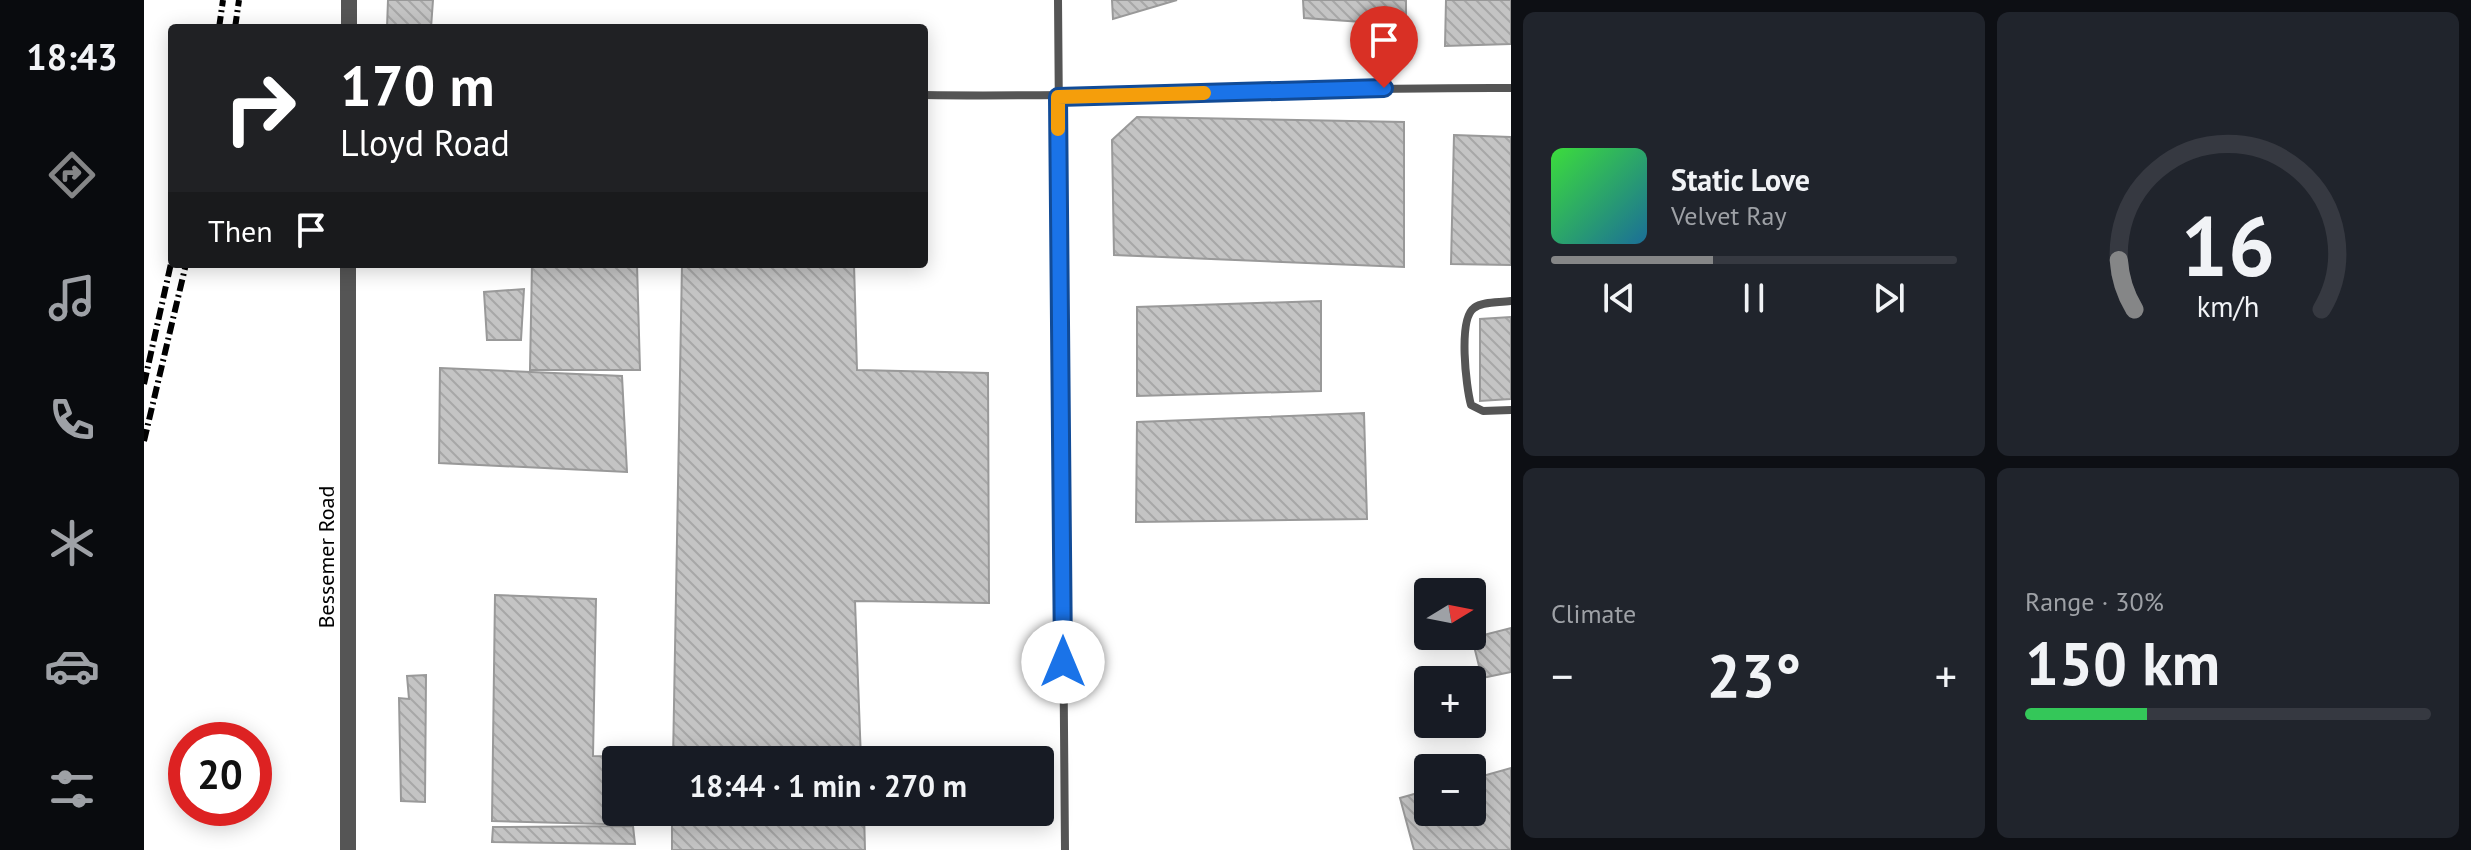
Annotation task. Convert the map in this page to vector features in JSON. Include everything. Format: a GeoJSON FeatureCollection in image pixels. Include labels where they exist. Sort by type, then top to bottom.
{"type":"FeatureCollection","features":[{"type":"Feature","properties":{"kind":"street"},"geometry":{"type":"LineString","coordinates":[[349,0],[349,24]]}},
{"type":"Feature","properties":{"kind":"street","name":"Bessemer Road"},"geometry":{"type":"LineString","coordinates":[[348,268],[348,850]]}},
{"type":"Feature","properties":{"kind":"lane"},"geometry":{"type":"LineString","coordinates":[[1058,0],[1065,850]]}},
{"type":"Feature","properties":{"kind":"lane"},"geometry":{"type":"LineString","coordinates":[[928,95],[1058,97],[1511,88]]}},
{"type":"Feature","properties":{"kind":"lane"},"geometry":{"type":"LineString","coordinates":[[1511,301],[1479,305],[1471,309],[1465,320],[1467,390],[1471,405],[1483,411],[1511,410]]}},
{"type":"Feature","properties":{"kind":"building"},"geometry":{"type":"Polygon","coordinates":[[[388,0],[433,0],[431,24],[387,24],[388,0]]]}},
{"type":"Feature","properties":{"kind":"building"},"geometry":{"type":"Polygon","coordinates":[[[1112,0],[1177,0],[1113,19],[1112,0]]]}},
{"type":"Feature","properties":{"kind":"building"},"geometry":{"type":"Polygon","coordinates":[[[1303,0],[1406,0],[1406,25],[1304,18],[1303,0]]]}},
{"type":"Feature","properties":{"kind":"building"},"geometry":{"type":"Polygon","coordinates":[[[1446,0],[1511,0],[1511,44],[1445,46],[1446,0]]]}},
{"type":"Feature","properties":{"kind":"building"},"geometry":{"type":"Polygon","coordinates":[[[1137,117],[1404,122],[1404,267],[1114,255],[1112,140],[1137,117]]]}},
{"type":"Feature","properties":{"kind":"building"},"geometry":{"type":"Polygon","coordinates":[[[1454,135],[1511,137],[1511,265],[1451,264],[1454,135]]]}},
{"type":"Feature","properties":{"kind":"building"},"geometry":{"type":"Polygon","coordinates":[[[532,268],[637,268],[640,370],[530,370],[532,268]]]}},
{"type":"Feature","properties":{"kind":"building"},"geometry":{"type":"Polygon","coordinates":[[[682,268],[854,268],[857,370],[988,373],[989,603],[855,601],[860,746],[673,746],[682,268]]]}},
{"type":"Feature","properties":{"kind":"building"},"geometry":{"type":"Polygon","coordinates":[[[524,289],[521,340],[487,340],[484,292],[524,289]]]}},
{"type":"Feature","properties":{"kind":"building"},"geometry":{"type":"Polygon","coordinates":[[[1321,301],[1321,391],[1137,396],[1137,307],[1321,301]]]}},
{"type":"Feature","properties":{"kind":"building"},"geometry":{"type":"Polygon","coordinates":[[[1511,317],[1511,399],[1480,401],[1480,319],[1511,317]]]}},
{"type":"Feature","properties":{"kind":"building"},"geometry":{"type":"Polygon","coordinates":[[[440,368],[622,376],[627,472],[439,463],[440,368]]]}},
{"type":"Feature","properties":{"kind":"building"},"geometry":{"type":"Polygon","coordinates":[[[1364,413],[1367,519],[1136,522],[1137,422],[1364,413]]]}},
{"type":"Feature","properties":{"kind":"building"},"geometry":{"type":"Polygon","coordinates":[[[495,595],[596,599],[593,756],[602,756],[602,824],[492,821],[495,595]]]}},
{"type":"Feature","properties":{"kind":"building"},"geometry":{"type":"Polygon","coordinates":[[[1511,628],[1511,672],[1486,677],[1486,666],[1479,666],[1475,650],[1486,650],[1486,634],[1511,628]]]}},
{"type":"Feature","properties":{"kind":"building"},"geometry":{"type":"Polygon","coordinates":[[[426,675],[425,802],[401,801],[399,698],[409,699],[407,676],[426,675]]]}},
{"type":"Feature","properties":{"kind":"building"},"geometry":{"type":"Polygon","coordinates":[[[1511,768],[1511,850],[1414,850],[1400,798],[1414,794],[1414,826],[1486,826],[1486,775],[1511,768]]]}},
{"type":"Feature","properties":{"kind":"building"},"geometry":{"type":"Polygon","coordinates":[[[633,826],[635,844],[492,842],[493,827],[633,826]]]}},
{"type":"Feature","properties":{"kind":"building"},"geometry":{"type":"Polygon","coordinates":[[[672,826],[864,826],[865,850],[672,850],[672,826]]]}},
{"type":"Feature","properties":{"kind":"railway"},"geometry":{"type":"LineString","coordinates":[[220,24],[223,0]]}},
{"type":"Feature","properties":{"kind":"railway"},"geometry":{"type":"LineString","coordinates":[[236,24],[239,0]]}},
{"type":"Feature","properties":{"kind":"railway"},"geometry":{"type":"LineString","coordinates":[[144,384],[170,268]]}},
{"type":"Feature","properties":{"kind":"railway"},"geometry":{"type":"LineString","coordinates":[[144,441],[185,268]]}},
{"type":"Feature","properties":{"kind":"slow traffic"},"geometry":{"type":"LineString","coordinates":[[1058,129],[1058,97],[1204,93]]}},
{"type":"Feature","properties":{"kind":"route"},"geometry":{"type":"LineString","coordinates":[[1063,662],[1058,97],[1384,88]]}}]}
